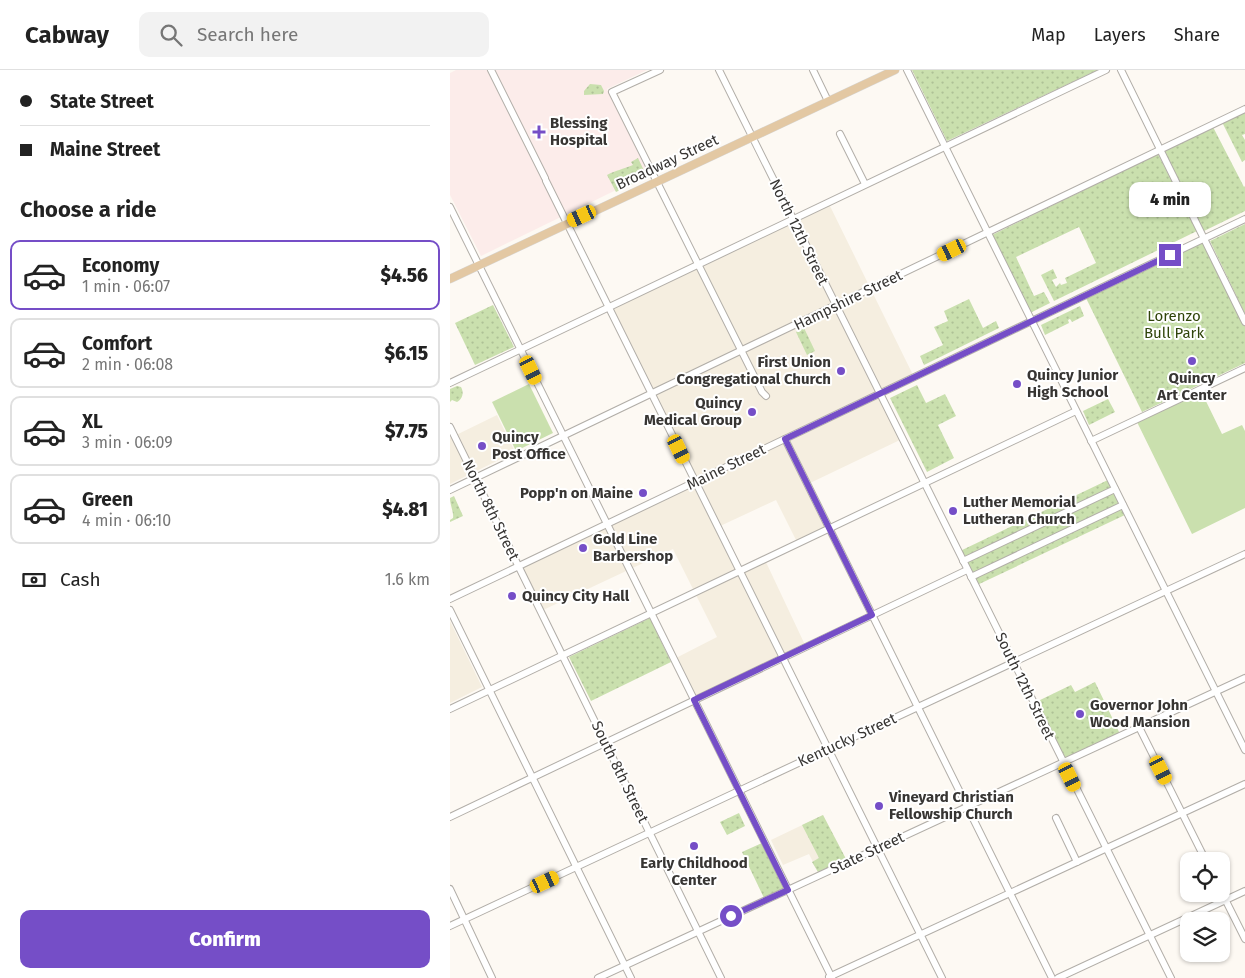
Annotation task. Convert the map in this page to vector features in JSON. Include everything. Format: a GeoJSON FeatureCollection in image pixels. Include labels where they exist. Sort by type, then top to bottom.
{"type":"FeatureCollection","features":[{"type":"Feature","properties":{"kind":"main road","name":"Broadway Street"},"geometry":{"type":"LineString","coordinates":[[450,279],[895,70]]}},
{"type":"Feature","properties":{"kind":"street"},"geometry":{"type":"LineString","coordinates":[[491,70],[942,978]]}},
{"type":"Feature","properties":{"kind":"street"},"geometry":{"type":"LineString","coordinates":[[660,70],[612,92],[741,351],[762,392],[766,396]]}},
{"type":"Feature","properties":{"kind":"street","name":"North 12th Street"},"geometry":{"type":"LineString","coordinates":[[719,70],[880,394]]}},
{"type":"Feature","properties":{"kind":"street"},"geometry":{"type":"LineString","coordinates":[[813,70],[828,101]]}},
{"type":"Feature","properties":{"kind":"street"},"geometry":{"type":"LineString","coordinates":[[907,70],[1245,750]]}},
{"type":"Feature","properties":{"kind":"street"},"geometry":{"type":"LineString","coordinates":[[450,383],[1106,70]]}},
{"type":"Feature","properties":{"kind":"street"},"geometry":{"type":"LineString","coordinates":[[1121,70],[1245,322]]}},
{"type":"Feature","properties":{"kind":"street","name":"Hampshire Street"},"geometry":{"type":"LineString","coordinates":[[450,490],[1245,109]]}},
{"type":"Feature","properties":{"kind":"street"},"geometry":{"type":"LineString","coordinates":[[840,134],[865,184]]}},
{"type":"Feature","properties":{"kind":"street"},"geometry":{"type":"LineString","coordinates":[[450,207],[830,978],[1245,784]]}},
{"type":"Feature","properties":{"kind":"street","name":"Maine Street"},"geometry":{"type":"LineString","coordinates":[[450,599],[1245,219]]}},
{"type":"Feature","properties":{"kind":"street"},"geometry":{"type":"LineString","coordinates":[[1092,441],[1245,368]]}},
{"type":"Feature","properties":{"kind":"street","name":"South 12th Street"},"geometry":{"type":"LineString","coordinates":[[880,394],[1171,978]]}},
{"type":"Feature","properties":{"kind":"street"},"geometry":{"type":"LineString","coordinates":[[450,709],[1076,411]]}},
{"type":"Feature","properties":{"kind":"street","name":"North 8th Street"},"geometry":{"type":"LineString","coordinates":[[450,427],[519,566]]}},
{"type":"Feature","properties":{"kind":"street"},"geometry":{"type":"LineString","coordinates":[[785,439],[1052,978]]}},
{"type":"Feature","properties":{"kind":"street"},"geometry":{"type":"LineString","coordinates":[[963,561],[1115,489]]}},
{"type":"Feature","properties":{"kind":"street"},"geometry":{"type":"LineString","coordinates":[[971,577],[1123,505]]}},
{"type":"Feature","properties":{"kind":"street","name":"Kentucky Street"},"geometry":{"type":"LineString","coordinates":[[450,926],[1245,554]]}},
{"type":"Feature","properties":{"kind":"street","name":"South 8th Street"},"geometry":{"type":"LineString","coordinates":[[519,566],[722,978]]}},
{"type":"Feature","properties":{"kind":"street"},"geometry":{"type":"LineString","coordinates":[[450,817],[967,570]]}},
{"type":"Feature","properties":{"kind":"street"},"geometry":{"type":"LineString","coordinates":[[450,610],[631,978]]}},
{"type":"Feature","properties":{"kind":"street","name":"State Street"},"geometry":{"type":"LineString","coordinates":[[598,978],[1245,678]]}},
{"type":"Feature","properties":{"kind":"street"},"geometry":{"type":"LineString","coordinates":[[1139,727],[1202,852]]}},
{"type":"Feature","properties":{"kind":"street"},"geometry":{"type":"LineString","coordinates":[[1056,818],[1077,862]]}},
{"type":"Feature","properties":{"kind":"street"},"geometry":{"type":"LineString","coordinates":[[450,889],[492,978]]}},
{"type":"Feature","properties":{"kind":"street"},"geometry":{"type":"LineString","coordinates":[[1230,898],[1245,891]]}},
{"type":"Feature","properties":{"kind":"street"},"geometry":{"type":"LineString","coordinates":[[1058,978],[1222,902]]}},
{"type":"Feature","properties":{"kind":"street"},"geometry":{"type":"LineString","coordinates":[[1227,902],[1245,939]]}},
{"type":"Feature","properties":{"kind":"shaded area","name":"Blessing Hospital"},"geometry":{"type":"Polygon","coordinates":[[[456,70],[647,70],[607,89],[649,174],[481,256],[450,195],[450,73],[456,70]]]}},
{"type":"Feature","properties":{"kind":"shaded area"},"geometry":{"type":"Polygon","coordinates":[[[828,202],[914,377],[880,394],[902,439],[808,484],[830,529],[798,544],[776,500],[718,527],[740,571],[765,560],[806,647],[694,700],[674,659],[717,637],[673,549],[541,611],[519,566],[695,482],[609,307],[828,202]]]}},
{"type":"Feature","properties":{"kind":"shaded area"},"geometry":{"type":"Polygon","coordinates":[[[497,415],[515,452],[450,484],[450,438],[497,415]]]}},
{"type":"Feature","properties":{"kind":"shaded area"},"geometry":{"type":"Polygon","coordinates":[[[450,621],[482,687],[450,703],[450,621]]]}},
{"type":"Feature","properties":{"kind":"shaded area"},"geometry":{"type":"Polygon","coordinates":[[[823,815],[846,859],[818,872],[809,854],[783,865],[771,840],[823,815]]]}},
{"type":"Feature","properties":{"kind":"green space"},"geometry":{"type":"Polygon","coordinates":[[[912,70],[1098,70],[947,141],[912,70]]]}},
{"type":"Feature","properties":{"kind":"green space"},"geometry":{"type":"Polygon","coordinates":[[[590,84],[601,85],[604,91],[603,94],[584,95],[584,91],[590,84]]]}},
{"type":"Feature","properties":{"kind":"green space"},"geometry":{"type":"Polygon","coordinates":[[[1245,112],[1245,134],[1242,135],[1245,140],[1245,160],[1242,162],[1222,122],[1245,112]]]}},
{"type":"Feature","properties":{"kind":"green space"},"geometry":{"type":"Polygon","coordinates":[[[1213,127],[1245,186],[1245,211],[1204,231],[1163,151],[1213,127]]]}},
{"type":"Feature","properties":{"kind":"green space"},"geometry":{"type":"Polygon","coordinates":[[[1158,154],[1197,231],[1054,301],[1041,275],[1053,269],[1057,278],[1052,280],[1056,287],[1060,283],[1061,285],[1067,283],[1065,278],[1096,263],[1079,227],[1016,257],[1034,296],[1044,292],[1050,303],[1030,313],[992,235],[1158,154]]]}},
{"type":"Feature","properties":{"kind":"green space"},"geometry":{"type":"Polygon","coordinates":[[[638,158],[647,177],[616,192],[607,175],[633,165],[631,162],[638,158]]]}},
{"type":"Feature","properties":{"kind":"green space"},"geometry":{"type":"Polygon","coordinates":[[[1245,224],[1245,314],[1210,241],[1245,224]]]}},
{"type":"Feature","properties":{"kind":"green space","name":"Lorenzo Bull Park"},"geometry":{"type":"Polygon","coordinates":[[[1203,238],[1245,322],[1245,363],[1142,412],[1085,296],[1203,238]]]}},
{"type":"Feature","properties":{"kind":"green space"},"geometry":{"type":"Polygon","coordinates":[[[969,299],[983,328],[996,321],[999,328],[924,365],[920,356],[943,345],[934,327],[948,321],[944,311],[969,299]]]}},
{"type":"Feature","properties":{"kind":"green space"},"geometry":{"type":"Polygon","coordinates":[[[493,305],[514,347],[475,365],[455,323],[493,305]]]}},
{"type":"Feature","properties":{"kind":"green space"},"geometry":{"type":"Polygon","coordinates":[[[1080,306],[1084,316],[1072,322],[1070,319],[1068,320],[1069,323],[1045,335],[1041,325],[1080,306]]]}},
{"type":"Feature","properties":{"kind":"green space"},"geometry":{"type":"Polygon","coordinates":[[[804,328],[815,351],[807,355],[796,332],[804,328]]]}},
{"type":"Feature","properties":{"kind":"green space"},"geometry":{"type":"Polygon","coordinates":[[[529,384],[553,433],[516,451],[492,402],[529,384]]]}},
{"type":"Feature","properties":{"kind":"green space"},"geometry":{"type":"Polygon","coordinates":[[[917,385],[926,403],[945,394],[956,416],[938,425],[954,458],[927,472],[890,398],[917,385]]]}},
{"type":"Feature","properties":{"kind":"green space"},"geometry":{"type":"Polygon","coordinates":[[[457,386],[462,389],[462,397],[457,402],[452,400],[450,402],[450,389],[457,386]]]}},
{"type":"Feature","properties":{"kind":"green space"},"geometry":{"type":"Polygon","coordinates":[[[1201,391],[1222,434],[1242,425],[1245,431],[1245,508],[1192,534],[1137,422],[1201,391]]]}},
{"type":"Feature","properties":{"kind":"green space"},"geometry":{"type":"Polygon","coordinates":[[[1108,399],[1115,412],[1089,425],[1083,411],[1108,399]]]}},
{"type":"Feature","properties":{"kind":"green space"},"geometry":{"type":"Polygon","coordinates":[[[1110,479],[1127,514],[975,586],[958,552],[1110,479]]]}},
{"type":"Feature","properties":{"kind":"green space"},"geometry":{"type":"Polygon","coordinates":[[[454,496],[463,516],[450,522],[453,516],[450,498],[454,496]]]}},
{"type":"Feature","properties":{"kind":"green space"},"geometry":{"type":"Polygon","coordinates":[[[650,618],[671,662],[591,701],[569,657],[650,618]]]}},
{"type":"Feature","properties":{"kind":"green space"},"geometry":{"type":"Polygon","coordinates":[[[1095,682],[1120,734],[1064,761],[1036,702],[1071,685],[1075,692],[1095,682]]]}},
{"type":"Feature","properties":{"kind":"green space"},"geometry":{"type":"Polygon","coordinates":[[[739,813],[745,826],[727,835],[720,822],[739,813]]]}},
{"type":"Feature","properties":{"kind":"green space"},"geometry":{"type":"Polygon","coordinates":[[[823,815],[846,859],[818,872],[812,862],[819,858],[802,825],[823,815]]]}},
{"type":"Feature","properties":{"kind":"green space"},"geometry":{"type":"Polygon","coordinates":[[[762,843],[784,888],[764,898],[742,852],[762,843]]]}},
{"type":"Feature","properties":{"kind":"place","name":"Blessing Hospital"},"geometry":{"type":"Point","coordinates":[539,132]}},
{"type":"Feature","properties":{"kind":"place","name":"Quincy Art Center"},"geometry":{"type":"Point","coordinates":[1192,361]}},
{"type":"Feature","properties":{"kind":"place","name":"First Union Congregational Church"},"geometry":{"type":"Point","coordinates":[841,371]}},
{"type":"Feature","properties":{"kind":"place","name":"Quincy Junior High School"},"geometry":{"type":"Point","coordinates":[1017,384]}},
{"type":"Feature","properties":{"kind":"place","name":"Quincy Medical Group"},"geometry":{"type":"Point","coordinates":[752,412]}},
{"type":"Feature","properties":{"kind":"place","name":"Quincy Post Office"},"geometry":{"type":"Point","coordinates":[482,446]}},
{"type":"Feature","properties":{"kind":"place","name":"Popp'n on Maine"},"geometry":{"type":"Point","coordinates":[643,493]}},
{"type":"Feature","properties":{"kind":"place","name":"Luther Memorial Lutheran Church"},"geometry":{"type":"Point","coordinates":[953,511]}},
{"type":"Feature","properties":{"kind":"place","name":"Gold Line Barbershop"},"geometry":{"type":"Point","coordinates":[583,548]}},
{"type":"Feature","properties":{"kind":"place","name":"Quincy City Hall"},"geometry":{"type":"Point","coordinates":[512,596]}},
{"type":"Feature","properties":{"kind":"place","name":"Governor John Wood Mansion"},"geometry":{"type":"Point","coordinates":[1080,714]}},
{"type":"Feature","properties":{"kind":"place","name":"Vineyard Christian Fellowship Church"},"geometry":{"type":"Point","coordinates":[879,806]}},
{"type":"Feature","properties":{"kind":"place","name":"Early Childhood Center"},"geometry":{"type":"Point","coordinates":[694,846]}},
{"type":"Feature","properties":{"kind":"route"},"geometry":{"type":"LineString","coordinates":[[731,916],[788,890],[694,700],[872,615],[785,439],[1170,255]]}}]}
